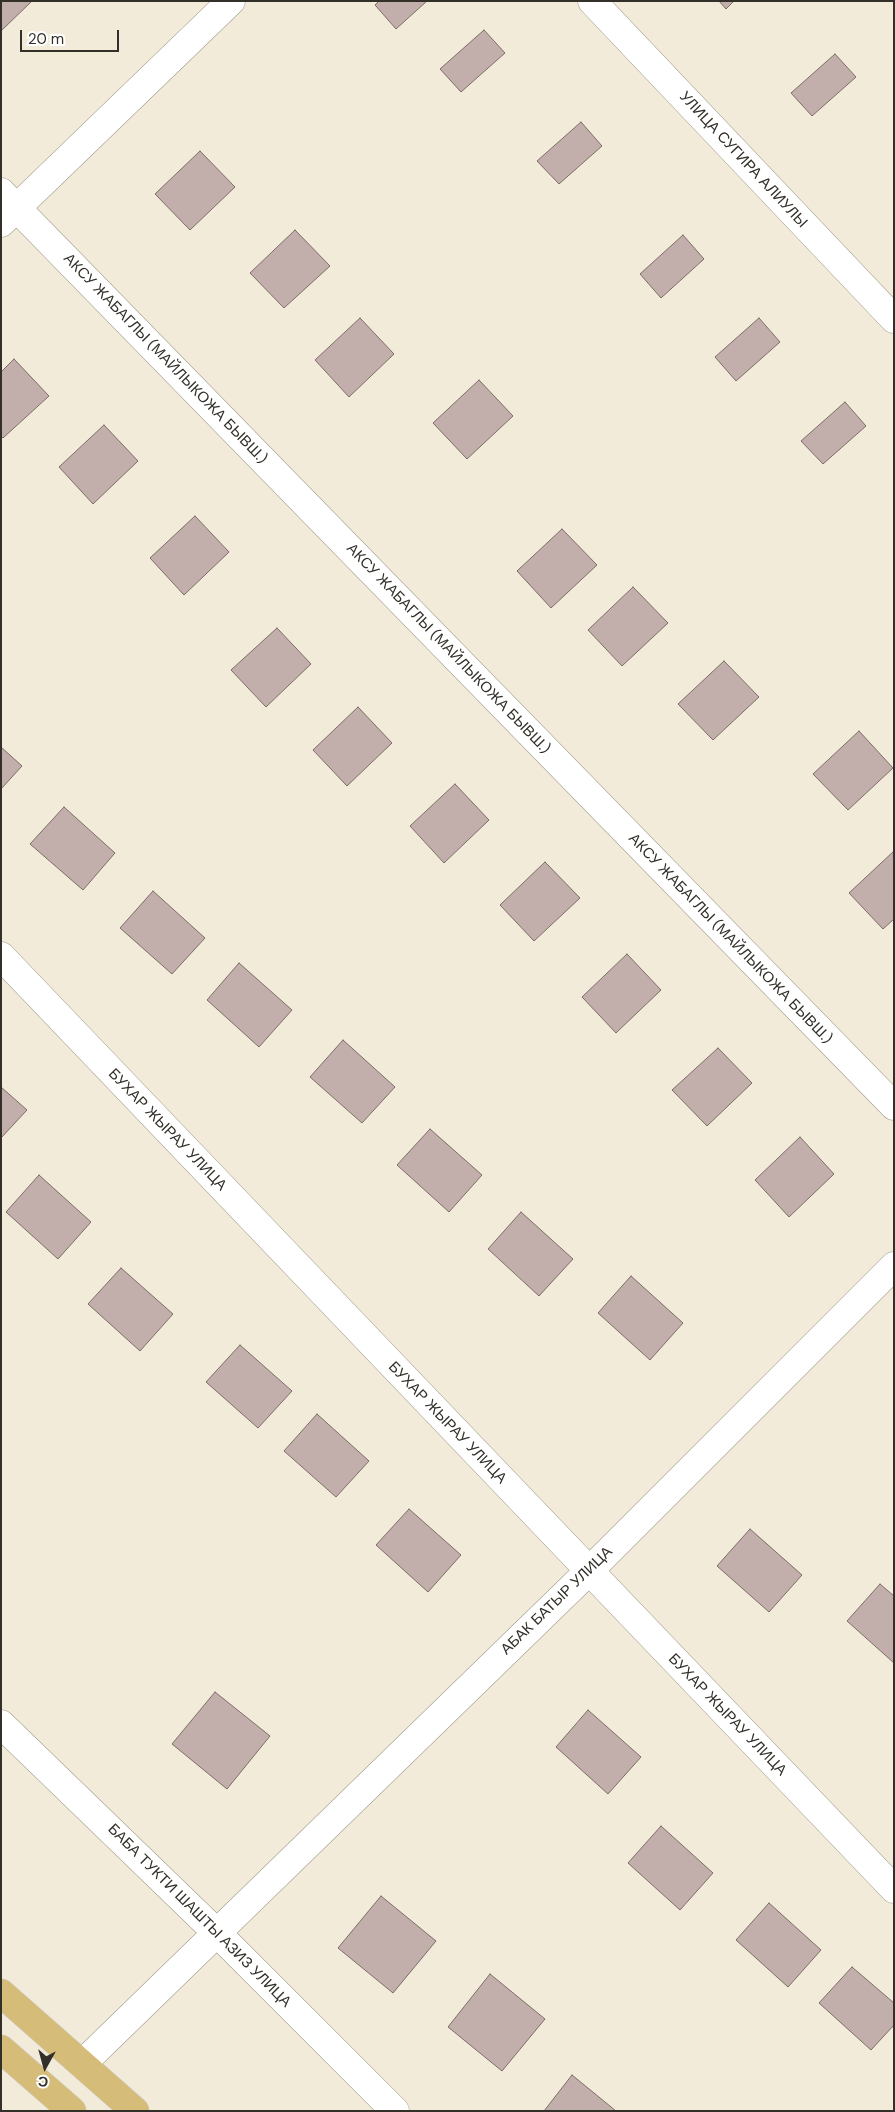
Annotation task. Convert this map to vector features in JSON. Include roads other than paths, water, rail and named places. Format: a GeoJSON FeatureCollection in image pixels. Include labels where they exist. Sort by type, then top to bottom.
{"type":"FeatureCollection","features":[{"type":"Feature","properties":{"kind":"highway"},"geometry":{"type":"LineString","coordinates":[[1,1993],[135,2111]]}},
{"type":"Feature","properties":{"kind":"highway"},"geometry":{"type":"LineString","coordinates":[[1,2049],[72,2111]]}},
{"type":"Feature","properties":{"kind":"street"},"geometry":{"type":"LineString","coordinates":[[6,208],[231,1]]}},
{"type":"Feature","properties":{"kind":"street","name":"УЛИЦА СУГИРА АЛИУЛЫ"},"geometry":{"type":"LineString","coordinates":[[592,1],[894,319]]}},
{"type":"Feature","properties":{"kind":"street","name":"АКСУ ЖАБАГЛЫ (МАЙЛЫКОЖА БЫВШ.)"},"geometry":{"type":"LineString","coordinates":[[6,208],[894,1106]]}},
{"type":"Feature","properties":{"kind":"street","name":"БУХАР ЖЫРАУ УЛИЦА"},"geometry":{"type":"LineString","coordinates":[[1,956],[894,1889]]}},
{"type":"Feature","properties":{"kind":"street","name":"АБАК БАТЫР УЛИЦА"},"geometry":{"type":"LineString","coordinates":[[82,2064],[589,1571],[894,1266]]}},
{"type":"Feature","properties":{"kind":"street","name":"БАБА ТУКТИ ШАШТЫ АЗИЗ УЛИЦА"},"geometry":{"type":"LineString","coordinates":[[1,1724],[217,1933],[394,2111]]}}]}
